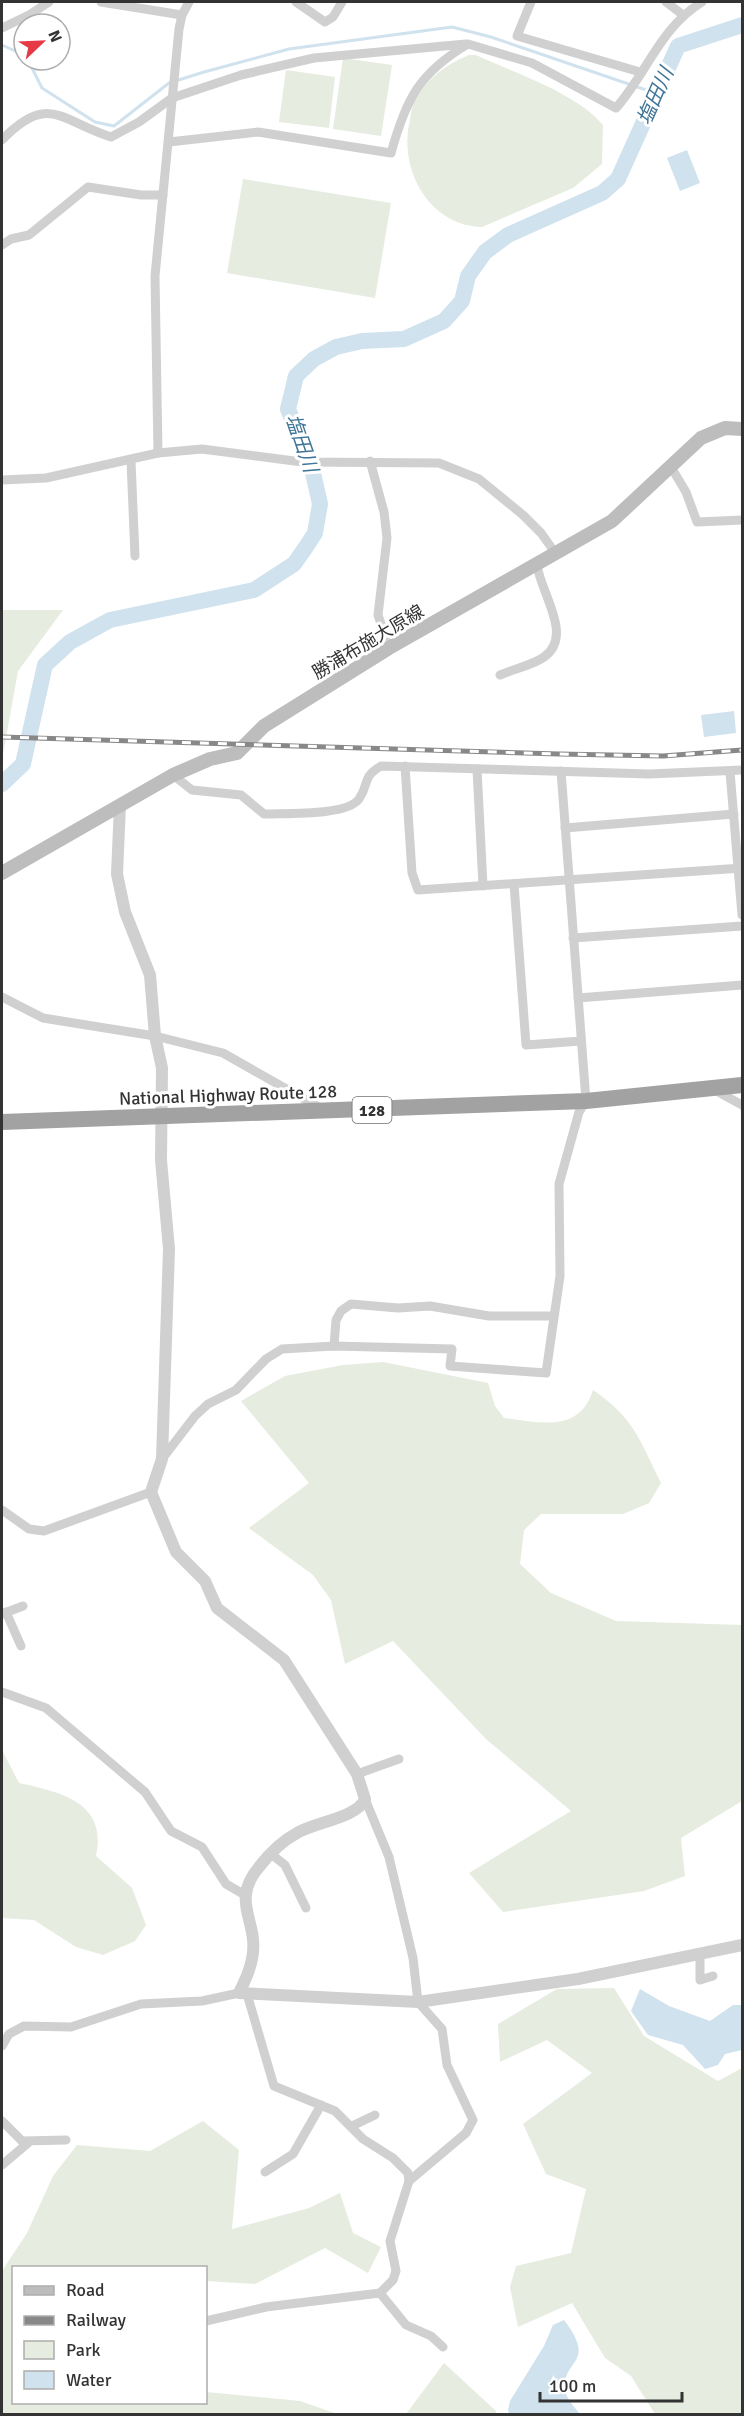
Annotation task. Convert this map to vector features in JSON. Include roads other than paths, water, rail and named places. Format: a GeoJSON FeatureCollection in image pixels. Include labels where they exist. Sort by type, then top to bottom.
{"type":"FeatureCollection","features":[{"type":"Feature","properties":{"kind":"highway","name":"National Highway Route 128"},"geometry":{"type":"LineString","coordinates":[[2,1122],[586,1101],[742,1085]]}},
{"type":"Feature","properties":{"kind":"main road","name":"勝浦布施大原線"},"geometry":{"type":"LineString","coordinates":[[2,873],[173,775],[210,759],[237,753],[264,726],[389,648],[612,521],[701,438],[725,428],[742,429]]}},
{"type":"Feature","properties":{"kind":"street"},"geometry":{"type":"LineString","coordinates":[[2,28],[49,2]]}},
{"type":"Feature","properties":{"kind":"street"},"geometry":{"type":"LineString","coordinates":[[101,2],[182,15]]}},
{"type":"Feature","properties":{"kind":"street"},"geometry":{"type":"LineString","coordinates":[[158,453],[155,276],[182,15],[189,2]]}},
{"type":"Feature","properties":{"kind":"street"},"geometry":{"type":"LineString","coordinates":[[296,2],[325,22],[333,17],[342,2]]}},
{"type":"Feature","properties":{"kind":"street"},"geometry":{"type":"LineString","coordinates":[[531,2],[517,36],[636,81]]}},
{"type":"Feature","properties":{"kind":"street"},"geometry":{"type":"LineString","coordinates":[[666,2],[684,15]]}},
{"type":"Feature","properties":{"kind":"street"},"geometry":{"type":"LineString","coordinates":[[2,140],[16,125],[38,114],[63,114],[88,130],[111,137],[139,122],[172,98],[241,75],[314,58],[468,44],[532,63],[616,108],[661,40],[684,15],[702,2]]}},
{"type":"Feature","properties":{"kind":"street"},"geometry":{"type":"LineString","coordinates":[[170,142],[258,132],[391,153],[402,113],[418,86],[441,60],[468,44]]}},
{"type":"Feature","properties":{"kind":"street"},"geometry":{"type":"LineString","coordinates":[[2,245],[11,239],[28,235],[88,187],[141,195],[163,195]]}},
{"type":"Feature","properties":{"kind":"street"},"geometry":{"type":"LineString","coordinates":[[2,480],[46,478],[158,453],[213,448],[302,462],[439,463],[479,479],[523,515],[541,533],[556,554]]}},
{"type":"Feature","properties":{"kind":"street"},"geometry":{"type":"LineString","coordinates":[[130,461],[135,556]]}},
{"type":"Feature","properties":{"kind":"street"},"geometry":{"type":"LineString","coordinates":[[370,461],[384,512],[387,538],[378,615],[389,648]]}},
{"type":"Feature","properties":{"kind":"street"},"geometry":{"type":"LineString","coordinates":[[671,467],[686,492],[697,522],[742,520]]}},
{"type":"Feature","properties":{"kind":"street"},"geometry":{"type":"LineString","coordinates":[[500,675],[544,657],[553,648],[557,637],[557,624],[539,582],[537,565]]}},
{"type":"Feature","properties":{"kind":"street"},"geometry":{"type":"LineString","coordinates":[[173,775],[192,790],[241,795],[264,814],[345,810],[360,798],[369,773],[381,766],[561,771],[730,772],[742,770]]}},
{"type":"Feature","properties":{"kind":"street"},"geometry":{"type":"LineString","coordinates":[[405,766],[412,873],[418,890],[740,869]]}},
{"type":"Feature","properties":{"kind":"street"},"geometry":{"type":"LineString","coordinates":[[477,769],[483,886]]}},
{"type":"Feature","properties":{"kind":"street"},"geometry":{"type":"LineString","coordinates":[[162,1459],[195,1416],[208,1404],[236,1390],[266,1359],[282,1349],[334,1346],[452,1349],[450,1366],[546,1373],[560,1257],[559,1184],[579,1112],[586,1101],[561,771]]}},
{"type":"Feature","properties":{"kind":"street"},"geometry":{"type":"LineString","coordinates":[[730,772],[740,869],[742,915]]}},
{"type":"Feature","properties":{"kind":"street"},"geometry":{"type":"LineString","coordinates":[[120,805],[117,874],[125,912],[150,975],[155,1036],[162,1068],[161,1160],[169,1250],[162,1459],[151,1492],[176,1552],[205,1581],[217,1608],[284,1660],[357,1774],[389,1857],[413,1958],[418,2002],[442,2029],[447,2065],[473,2120],[466,2133],[410,2181],[390,2241],[396,2271],[393,2280],[380,2294],[266,2307],[207,2321]]}},
{"type":"Feature","properties":{"kind":"street"},"geometry":{"type":"LineString","coordinates":[[565,828],[734,814]]}},
{"type":"Feature","properties":{"kind":"street"},"geometry":{"type":"LineString","coordinates":[[513,884],[526,1045],[581,1041]]}},
{"type":"Feature","properties":{"kind":"street"},"geometry":{"type":"LineString","coordinates":[[573,938],[742,926]]}},
{"type":"Feature","properties":{"kind":"street"},"geometry":{"type":"LineString","coordinates":[[578,998],[742,985]]}},
{"type":"Feature","properties":{"kind":"street"},"geometry":{"type":"LineString","coordinates":[[2,996],[43,1018],[155,1036],[223,1053],[327,1112]]}},
{"type":"Feature","properties":{"kind":"street"},"geometry":{"type":"LineString","coordinates":[[712,1089],[742,1105]]}},
{"type":"Feature","properties":{"kind":"street"},"geometry":{"type":"LineString","coordinates":[[334,1346],[336,1320],[341,1311],[351,1305],[398,1308],[430,1306],[489,1316],[554,1316]]}},
{"type":"Feature","properties":{"kind":"street"},"geometry":{"type":"LineString","coordinates":[[2,1510],[28,1529],[44,1530],[151,1492]]}},
{"type":"Feature","properties":{"kind":"street"},"geometry":{"type":"LineString","coordinates":[[21,1646],[4,1613],[23,1606]]}},
{"type":"Feature","properties":{"kind":"street"},"geometry":{"type":"LineString","coordinates":[[2,1692],[46,1708],[146,1792],[171,1831],[202,1847],[225,1884],[244,1895]]}},
{"type":"Feature","properties":{"kind":"street"},"geometry":{"type":"LineString","coordinates":[[357,1774],[399,1759]]}},
{"type":"Feature","properties":{"kind":"street"},"geometry":{"type":"LineString","coordinates":[[365,1799],[358,1810],[297,1832],[257,1869],[244,1895],[252,1932],[253,1958],[243,1994],[274,2086],[335,2111],[363,2139],[393,2158],[408,2173],[410,2181]]}},
{"type":"Feature","properties":{"kind":"street"},"geometry":{"type":"LineString","coordinates":[[271,1854],[285,1865],[306,1908]]}},
{"type":"Feature","properties":{"kind":"street"},"geometry":{"type":"LineString","coordinates":[[2,2046],[9,2034],[24,2026],[71,2027],[141,2004],[202,2001],[243,1994],[418,2002],[556,1983],[742,1945]]}},
{"type":"Feature","properties":{"kind":"street"},"geometry":{"type":"LineString","coordinates":[[700,1954],[700,1980],[712,1976]]}},
{"type":"Feature","properties":{"kind":"street"},"geometry":{"type":"LineString","coordinates":[[265,2172],[293,2154],[321,2105]]}},
{"type":"Feature","properties":{"kind":"street"},"geometry":{"type":"LineString","coordinates":[[352,2126],[375,2115]]}},
{"type":"Feature","properties":{"kind":"street"},"geometry":{"type":"LineString","coordinates":[[2,2121],[16,2137],[28,2143],[66,2140]]}},
{"type":"Feature","properties":{"kind":"street"},"geometry":{"type":"LineString","coordinates":[[2,2165],[28,2143]]}},
{"type":"Feature","properties":{"kind":"street"},"geometry":{"type":"LineString","coordinates":[[380,2294],[406,2325],[431,2336],[443,2347]]}},
{"type":"Feature","properties":{"kind":"water"},"geometry":{"type":"Polygon","coordinates":[[[687,150],[700,183],[680,191],[667,158],[687,150]]]}},
{"type":"Feature","properties":{"kind":"water"},"geometry":{"type":"Polygon","coordinates":[[[734,711],[736,733],[704,737],[701,715],[734,711]]]}},
{"type":"Feature","properties":{"kind":"water"},"geometry":{"type":"Polygon","coordinates":[[[640,1989],[669,2006],[710,2021],[733,2005],[742,2005],[742,2050],[725,2054],[718,2065],[705,2069],[683,2045],[648,2035],[631,2011],[640,1989]]]}},
{"type":"Feature","properties":{"kind":"water"},"geometry":{"type":"Polygon","coordinates":[[[564,2320],[578,2345],[576,2360],[565,2380],[565,2390],[569,2400],[580,2414],[509,2414],[510,2401],[544,2346],[553,2325],[564,2320]]]}},
{"type":"Feature","properties":{"kind":"waterway","name":"塩田川"},"geometry":{"type":"LineString","coordinates":[[2,784],[23,764],[45,665],[70,642],[110,620],[254,590],[294,564],[315,533],[320,504],[313,473],[288,409],[296,376],[314,359],[336,347],[362,341],[404,339],[444,321],[462,301],[468,276],[485,252],[508,235],[602,193],[618,179],[678,46],[742,25]]}},
{"type":"Feature","properties":{"kind":"waterway"},"geometry":{"type":"LineString","coordinates":[[34,72],[42,88],[95,122],[114,126],[169,83],[204,72],[289,49],[452,27],[491,37],[655,93]]}},
{"type":"Feature","properties":{"kind":"waterway"},"geometry":{"type":"LineString","coordinates":[[2,45],[12,50]]}},
{"type":"Feature","properties":{"kind":"railway"},"geometry":{"type":"LineString","coordinates":[[2,737],[663,756],[742,750]]}}]}
